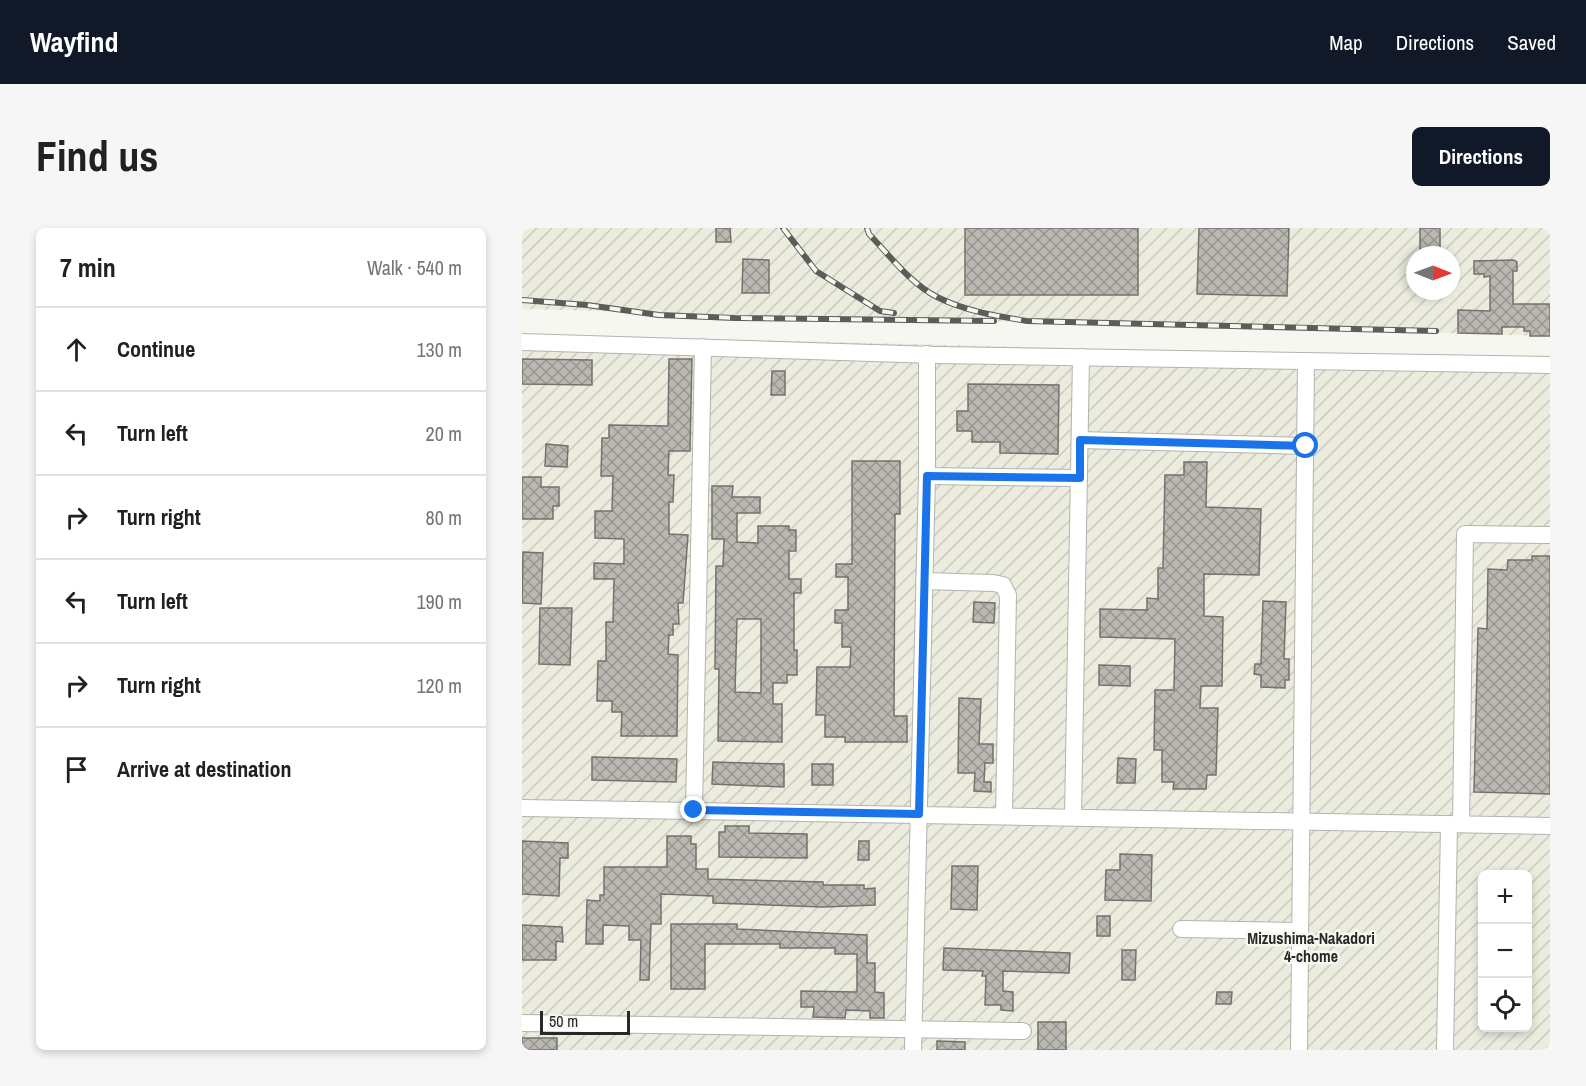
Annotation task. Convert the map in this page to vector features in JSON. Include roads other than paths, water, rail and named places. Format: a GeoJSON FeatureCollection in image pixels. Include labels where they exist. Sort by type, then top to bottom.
{"type":"FeatureCollection","features":[{"type":"Feature","properties":{"kind":"lane"},"geometry":{"type":"LineString","coordinates":[[522,342],[927,354],[1550,365]]}},
{"type":"Feature","properties":{"kind":"lane"},"geometry":{"type":"LineString","coordinates":[[694,810],[703,347]]}},
{"type":"Feature","properties":{"kind":"lane"},"geometry":{"type":"LineString","coordinates":[[913,1050],[927,476],[927,354]]}},
{"type":"Feature","properties":{"kind":"lane"},"geometry":{"type":"LineString","coordinates":[[1072,817],[1081,357]]}},
{"type":"Feature","properties":{"kind":"lane"},"geometry":{"type":"LineString","coordinates":[[1299,1050],[1306,361]]}},
{"type":"Feature","properties":{"kind":"lane"},"geometry":{"type":"LineString","coordinates":[[1080,440],[1306,446]]}},
{"type":"Feature","properties":{"kind":"lane"},"geometry":{"type":"LineString","coordinates":[[927,476],[1080,478]]}},
{"type":"Feature","properties":{"kind":"lane"},"geometry":{"type":"LineString","coordinates":[[1445,1050],[1465,534],[1550,534]]}},
{"type":"Feature","properties":{"kind":"lane"},"geometry":{"type":"LineString","coordinates":[[924,581],[993,582],[1003,585],[1008,595],[1004,816]]}},
{"type":"Feature","properties":{"kind":"lane"},"geometry":{"type":"LineString","coordinates":[[522,808],[1550,826]]}},
{"type":"Feature","properties":{"kind":"lane"},"geometry":{"type":"LineString","coordinates":[[1181,929],[1300,931]]}},
{"type":"Feature","properties":{"kind":"lane"},"geometry":{"type":"LineString","coordinates":[[522,1023],[1023,1031]]}},
{"type":"Feature","properties":{"kind":"railway"},"geometry":{"type":"LineString","coordinates":[[783,228],[816,271],[880,311],[894,313]]}},
{"type":"Feature","properties":{"kind":"railway"},"geometry":{"type":"LineString","coordinates":[[867,228],[869,234],[901,268],[927,291],[959,306],[1004,317],[1027,321],[1436,331]]}},
{"type":"Feature","properties":{"kind":"railway"},"geometry":{"type":"LineString","coordinates":[[522,300],[587,305],[659,315],[994,321]]}},
{"type":"Feature","properties":{"kind":"district","name":"Mizushima-Nakadori 4-chome"},"geometry":{"type":"Point","coordinates":[1311,947]}}]}
